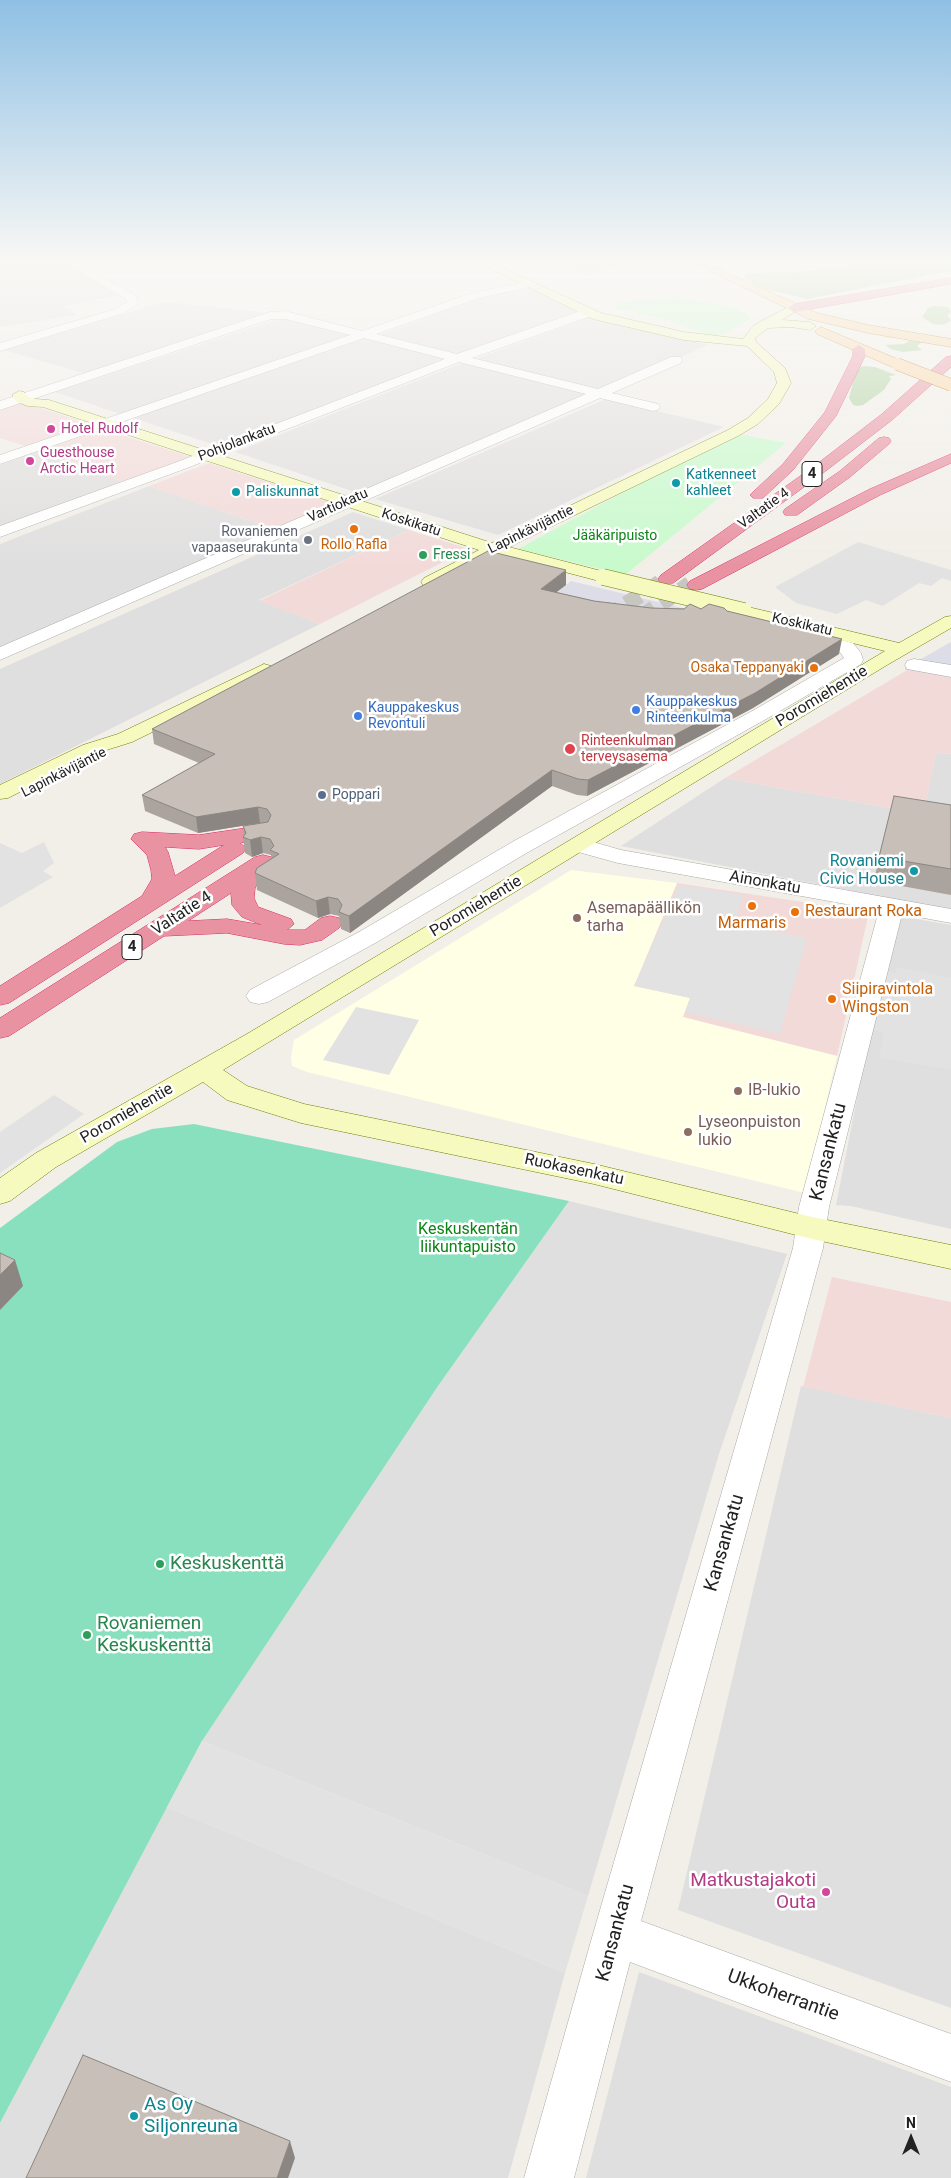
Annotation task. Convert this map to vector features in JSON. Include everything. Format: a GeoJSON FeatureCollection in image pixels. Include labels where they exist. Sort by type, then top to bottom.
{"type":"FeatureCollection","features":[{"type":"Feature","properties":{"kind":"highway"},"geometry":{"type":"LineString","coordinates":[[643,594],[761,493],[794,460],[831,414],[854,366]]}},
{"type":"Feature","properties":{"kind":"highway","name":"Valtatie 4"},"geometry":{"type":"LineString","coordinates":[[667,578],[887,418],[945,366]]}},
{"type":"Feature","properties":{"kind":"highway"},"geometry":{"type":"LineString","coordinates":[[936,398],[951,384]]}},
{"type":"Feature","properties":{"kind":"highway","name":"Valtatie 4"},"geometry":{"type":"LineString","coordinates":[[780,521],[845,474],[895,432]]}},
{"type":"Feature","properties":{"kind":"highway","name":"Valtatie 4"},"geometry":{"type":"LineString","coordinates":[[755,538],[693,585],[875,492],[951,458]]}},
{"type":"Feature","properties":{"kind":"highway"},"geometry":{"type":"LineString","coordinates":[[152,900],[164,879],[163,870],[157,852],[142,839],[199,842],[260,832]]}},
{"type":"Feature","properties":{"kind":"highway","name":"Valtatie 4"},"geometry":{"type":"LineString","coordinates":[[0,996],[235,848]]}},
{"type":"Feature","properties":{"kind":"highway","name":"Valtatie 4"},"geometry":{"type":"LineString","coordinates":[[0,1030],[258,865],[243,888],[242,898],[250,912],[271,922],[300,927],[330,923],[313,935],[300,938],[284,937],[227,926],[158,930]]}},
{"type":"Feature","properties":{"kind":"main road","name":"Lapinkävijäntie"},"geometry":{"type":"LineString","coordinates":[[411,592],[494,548],[733,433],[753,421],[771,395],[784,384],[781,374],[773,366]]}},
{"type":"Feature","properties":{"kind":"main road"},"geometry":{"type":"LineString","coordinates":[[901,366],[951,384]]}},
{"type":"Feature","properties":{"kind":"main road","name":"Koskikatu"},"geometry":{"type":"LineString","coordinates":[[25,397],[494,548],[738,615],[908,657]]}},
{"type":"Feature","properties":{"kind":"main road","name":"Poromiehentie"},"geometry":{"type":"LineString","coordinates":[[0,1193],[46,1160],[204,1070],[579,845],[908,657],[951,621]]}},
{"type":"Feature","properties":{"kind":"main road","name":"Lapinkävijäntie"},"geometry":{"type":"LineString","coordinates":[[0,793],[90,750],[125,738],[280,662]]}},
{"type":"Feature","properties":{"kind":"main road","name":"Lapinkävijäntie"},"geometry":{"type":"LineString","coordinates":[[0,805],[103,755],[125,738]]}},
{"type":"Feature","properties":{"kind":"main road","name":"Ruokasenkatu"},"geometry":{"type":"LineString","coordinates":[[204,1070],[237,1093],[300,1113],[594,1174],[812,1228],[951,1257]]}},
{"type":"Feature","properties":{"kind":"street"},"geometry":{"type":"LineString","coordinates":[[0,406],[120,366]]}},
{"type":"Feature","properties":{"kind":"street"},"geometry":{"type":"LineString","coordinates":[[0,460],[273,366]]}},
{"type":"Feature","properties":{"kind":"street","name":"Pohjolankatu"},"geometry":{"type":"LineString","coordinates":[[0,532],[439,366]]}},
{"type":"Feature","properties":{"kind":"street"},"geometry":{"type":"LineString","coordinates":[[483,366],[653,407]]}},
{"type":"Feature","properties":{"kind":"street","name":"Vartiokatu"},"geometry":{"type":"LineString","coordinates":[[0,654],[663,366]]}},
{"type":"Feature","properties":{"kind":"street","name":"Koskikatu"},"geometry":{"type":"LineString","coordinates":[[738,615],[846,647],[854,655],[853,662]]}},
{"type":"Feature","properties":{"kind":"street","name":"Koskikatu"},"geometry":{"type":"LineString","coordinates":[[908,657],[951,671]]}},
{"type":"Feature","properties":{"kind":"street","name":"Poromiehentie"},"geometry":{"type":"LineString","coordinates":[[259,996],[368,937],[543,834],[853,662]]}},
{"type":"Feature","properties":{"kind":"street","name":"Ainonkatu"},"geometry":{"type":"LineString","coordinates":[[579,845],[618,856],[951,916]]}},
{"type":"Feature","properties":{"kind":"street","name":"Kansankatu"},"geometry":{"type":"LineString","coordinates":[[549,2178],[615,1934],[803,1267],[812,1228],[814,1207],[892,906]]}},
{"type":"Feature","properties":{"kind":"street","name":"Ukkoherrantie"},"geometry":{"type":"LineString","coordinates":[[615,1934],[951,2058]]}},
{"type":"Feature","properties":{"kind":"shaded area"},"geometry":{"type":"Polygon","coordinates":[[[58,366],[119,366],[90,375],[58,366]]]}},
{"type":"Feature","properties":{"kind":"shaded area"},"geometry":{"type":"Polygon","coordinates":[[[136,366],[275,366],[126,416],[55,392],[136,366]]]}},
{"type":"Feature","properties":{"kind":"shaded area"},"geometry":{"type":"Polygon","coordinates":[[[285,366],[442,366],[227,449],[133,418],[285,366]]]}},
{"type":"Feature","properties":{"kind":"shaded area"},"geometry":{"type":"Polygon","coordinates":[[[455,366],[473,366],[595,396],[367,496],[235,452],[455,366]]]}},
{"type":"Feature","properties":{"kind":"shaded area"},"geometry":{"type":"Polygon","coordinates":[[[496,366],[662,366],[603,392],[496,366]]]}},
{"type":"Feature","properties":{"kind":"shaded area"},"geometry":{"type":"Polygon","coordinates":[[[606,399],[724,427],[498,535],[375,499],[606,399]]]}},
{"type":"Feature","properties":{"kind":"shaded area"},"geometry":{"type":"Polygon","coordinates":[[[22,402],[93,425],[28,447],[0,438],[0,409],[22,402]]]}},
{"type":"Feature","properties":{"kind":"shaded area"},"geometry":{"type":"Polygon","coordinates":[[[103,429],[197,459],[131,484],[37,452],[103,429]]]}},
{"type":"Feature","properties":{"kind":"shaded area"},"geometry":{"type":"Polygon","coordinates":[[[37,452],[131,484],[0,534],[0,465],[37,452]]]}},
{"type":"Feature","properties":{"kind":"shaded area"},"geometry":{"type":"Polygon","coordinates":[[[209,463],[339,505],[280,531],[149,486],[209,463]]]}},
{"type":"Feature","properties":{"kind":"shaded area"},"geometry":{"type":"Polygon","coordinates":[[[149,486],[280,531],[0,654],[0,544],[149,486]]]}},
{"type":"Feature","properties":{"kind":"shaded area"},"geometry":{"type":"Polygon","coordinates":[[[353,512],[409,530],[259,600],[320,624],[0,784],[0,669],[353,512]]]}},
{"type":"Feature","properties":{"kind":"shaded area"},"geometry":{"type":"Polygon","coordinates":[[[409,530],[469,549],[320,624],[259,601],[409,530]]]}},
{"type":"Feature","properties":{"kind":"shaded area"},"geometry":{"type":"Polygon","coordinates":[[[858,542],[951,570],[951,581],[942,578],[931,586],[919,583],[883,606],[866,600],[837,614],[796,603],[775,587],[858,542]]]}},
{"type":"Feature","properties":{"kind":"shaded area"},"geometry":{"type":"Polygon","coordinates":[[[571,581],[732,620],[553,595],[571,581]]]}},
{"type":"Feature","properties":{"kind":"shaded area"},"geometry":{"type":"Polygon","coordinates":[[[951,642],[951,675],[905,670],[905,668],[951,642]]]}},
{"type":"Feature","properties":{"kind":"shaded area"},"geometry":{"type":"Polygon","coordinates":[[[931,656],[951,661],[951,754],[936,753],[923,814],[725,778],[931,656]]]}},
{"type":"Feature","properties":{"kind":"shaded area"},"geometry":{"type":"Polygon","coordinates":[[[936,753],[951,754],[951,910],[621,846],[725,778],[923,814],[936,753]]]}},
{"type":"Feature","properties":{"kind":"shaded area"},"geometry":{"type":"Polygon","coordinates":[[[44,842],[54,863],[43,871],[53,877],[0,908],[0,843],[22,853],[44,842]]]}},
{"type":"Feature","properties":{"kind":"shaded area","name":"Lyseonpuiston lukio"},"geometry":{"type":"Polygon","coordinates":[[[571,870],[677,883],[634,986],[690,998],[683,1017],[837,1056],[805,1193],[307,1072],[292,1066],[291,1057],[294,1040],[571,870]]]}},
{"type":"Feature","properties":{"kind":"shaded area"},"geometry":{"type":"Polygon","coordinates":[[[677,883],[869,912],[837,1056],[682,1017],[690,998],[634,986],[677,883]]]}},
{"type":"Feature","properties":{"kind":"shaded area"},"geometry":{"type":"Polygon","coordinates":[[[679,885],[743,895],[734,924],[807,938],[780,1034],[685,1012],[690,998],[634,986],[679,885]]]}},
{"type":"Feature","properties":{"kind":"shaded area"},"geometry":{"type":"Polygon","coordinates":[[[893,915],[951,925],[951,1229],[851,1206],[836,1205],[893,915]]]}},
{"type":"Feature","properties":{"kind":"shaded area"},"geometry":{"type":"Polygon","coordinates":[[[897,967],[951,978],[951,1070],[879,1058],[884,1033],[874,1030],[887,971],[896,973],[897,967]]]}},
{"type":"Feature","properties":{"kind":"shaded area"},"geometry":{"type":"Polygon","coordinates":[[[356,1007],[419,1020],[389,1075],[323,1060],[356,1007]]]}},
{"type":"Feature","properties":{"kind":"shaded area"},"geometry":{"type":"Polygon","coordinates":[[[54,1095],[84,1114],[0,1173],[0,1132],[54,1095]]]}},
{"type":"Feature","properties":{"kind":"shaded area"},"geometry":{"type":"Polygon","coordinates":[[[569,1201],[787,1254],[719,1454],[588,1896],[202,1741],[438,1386],[569,1201]]]}},
{"type":"Feature","properties":{"kind":"shaded area"},"geometry":{"type":"Polygon","coordinates":[[[832,1277],[951,1302],[951,1418],[803,1387],[832,1277]]]}},
{"type":"Feature","properties":{"kind":"shaded area"},"geometry":{"type":"Polygon","coordinates":[[[801,1386],[951,1418],[951,2008],[678,1910],[801,1386]]]}},
{"type":"Feature","properties":{"kind":"shaded area"},"geometry":{"type":"Polygon","coordinates":[[[202,1741],[588,1896],[565,1973],[167,1807],[202,1741]]]}},
{"type":"Feature","properties":{"kind":"shaded area"},"geometry":{"type":"Polygon","coordinates":[[[167,1807],[565,1973],[508,2178],[0,2178],[0,2123],[167,1807]]]}},
{"type":"Feature","properties":{"kind":"shaded area"},"geometry":{"type":"Polygon","coordinates":[[[639,1972],[951,2087],[951,2178],[586,2178],[639,1972]]]}},
{"type":"Feature","properties":{"kind":"green space"},"geometry":{"type":"Polygon","coordinates":[[[860,367],[875,367],[896,375],[889,376],[891,379],[884,390],[863,405],[857,406],[853,405],[849,398],[855,374],[860,367]]]}},
{"type":"Feature","properties":{"kind":"green space","name":"Jääkäripuisto"},"geometry":{"type":"Polygon","coordinates":[[[733,433],[786,443],[625,575],[518,549],[733,433]]]}},
{"type":"Feature","properties":{"kind":"green space","name":"Keskuskenttä"},"geometry":{"type":"Polygon","coordinates":[[[194,1124],[569,1201],[438,1386],[202,1741],[0,2123],[0,1228],[117,1142],[152,1129],[194,1124]]]}},
{"type":"Feature","properties":{"kind":"building"},"geometry":{"type":"Polygon","coordinates":[[[488,551],[566,570],[541,589],[594,601],[651,608],[684,609],[690,604],[701,609],[709,604],[724,608],[727,611],[842,639],[755,693],[588,780],[578,779],[552,770],[349,916],[339,912],[342,905],[338,899],[328,897],[316,901],[255,873],[257,868],[279,854],[270,850],[274,846],[270,839],[261,837],[250,840],[243,837],[246,833],[243,826],[268,822],[271,815],[267,809],[258,807],[196,817],[142,795],[215,754],[152,729],[488,551]]]}},
{"type":"Feature","properties":{"kind":"building"},"geometry":{"type":"Polygon","coordinates":[[[894,796],[951,805],[951,869],[879,857],[894,796]]]}},
{"type":"Feature","properties":{"kind":"building"},"geometry":{"type":"Polygon","coordinates":[[[0,1253],[15,1260],[0,1275],[0,1253]]]}},
{"type":"Feature","properties":{"kind":"building","name":"As Oy Siljonreuna"},"geometry":{"type":"Polygon","coordinates":[[[83,2055],[290,2141],[277,2178],[26,2178],[83,2055]]]}},
{"type":"Feature","properties":{"kind":"tunnel"},"geometry":{"type":"LineString","coordinates":[[606,617],[664,580]]}},
{"type":"Feature","properties":{"kind":"tunnel"},"geometry":{"type":"LineString","coordinates":[[641,617],[690,584]]}},
{"type":"Feature","properties":{"kind":"tunnel"},"geometry":{"type":"LineString","coordinates":[[595,624],[608,616]]}},
{"type":"Feature","properties":{"kind":"tunnel"},"geometry":{"type":"LineString","coordinates":[[624,629],[643,616]]}},
{"type":"Feature","properties":{"kind":"place","name":"Hotel Rudolf"},"geometry":{"type":"Point","coordinates":[51,429]}},
{"type":"Feature","properties":{"kind":"place","name":"Guesthouse Arctic Heart"},"geometry":{"type":"Point","coordinates":[30,461]}},
{"type":"Feature","properties":{"kind":"place","name":"Katkenneet kahleet"},"geometry":{"type":"Point","coordinates":[676,483]}},
{"type":"Feature","properties":{"kind":"place","name":"Paliskunnat"},"geometry":{"type":"Point","coordinates":[236,492]}},
{"type":"Feature","properties":{"kind":"place","name":"Rollo Rafla"},"geometry":{"type":"Point","coordinates":[354,529]}},
{"type":"Feature","properties":{"kind":"place","name":"Rovaniemen vapaaseurakunta"},"geometry":{"type":"Point","coordinates":[308,540]}},
{"type":"Feature","properties":{"kind":"place","name":"Fressi"},"geometry":{"type":"Point","coordinates":[423,555]}},
{"type":"Feature","properties":{"kind":"place","name":"Osaka Teppanyaki"},"geometry":{"type":"Point","coordinates":[814,668]}},
{"type":"Feature","properties":{"kind":"place","name":"Kauppakeskus Rinteenkulma"},"geometry":{"type":"Point","coordinates":[636,710]}},
{"type":"Feature","properties":{"kind":"place","name":"Kauppakeskus Revontuli"},"geometry":{"type":"Point","coordinates":[358,716]}},
{"type":"Feature","properties":{"kind":"place","name":"Rinteenkulman terveysasema"},"geometry":{"type":"Point","coordinates":[570,749]}},
{"type":"Feature","properties":{"kind":"place","name":"Poppari"},"geometry":{"type":"Point","coordinates":[322,795]}},
{"type":"Feature","properties":{"kind":"place","name":"Rovaniemi Civic House"},"geometry":{"type":"Point","coordinates":[914,871]}},
{"type":"Feature","properties":{"kind":"place","name":"Marmaris"},"geometry":{"type":"Point","coordinates":[752,906]}},
{"type":"Feature","properties":{"kind":"place","name":"Restaurant Roka"},"geometry":{"type":"Point","coordinates":[795,912]}},
{"type":"Feature","properties":{"kind":"place","name":"Asemapäällikön tarha"},"geometry":{"type":"Point","coordinates":[577,918]}},
{"type":"Feature","properties":{"kind":"place","name":"Siipiravintola Wingston"},"geometry":{"type":"Point","coordinates":[832,999]}},
{"type":"Feature","properties":{"kind":"place","name":"IB-lukio"},"geometry":{"type":"Point","coordinates":[738,1091]}},
{"type":"Feature","properties":{"kind":"place","name":"Lyseonpuiston lukio"},"geometry":{"type":"Point","coordinates":[688,1132]}},
{"type":"Feature","properties":{"kind":"place","name":"Keskuskenttä"},"geometry":{"type":"Point","coordinates":[160,1564]}},
{"type":"Feature","properties":{"kind":"place","name":"Rovaniemen Keskuskenttä"},"geometry":{"type":"Point","coordinates":[87,1635]}},
{"type":"Feature","properties":{"kind":"place","name":"Matkustajakoti Outa"},"geometry":{"type":"Point","coordinates":[826,1892]}},
{"type":"Feature","properties":{"kind":"place","name":"As Oy Siljonreuna"},"geometry":{"type":"Point","coordinates":[134,2116]}},
{"type":"Feature","properties":{"kind":"park label","name":"Keskuskentän liikuntapuisto"},"geometry":{"type":"Point","coordinates":[468,1239]}}]}
